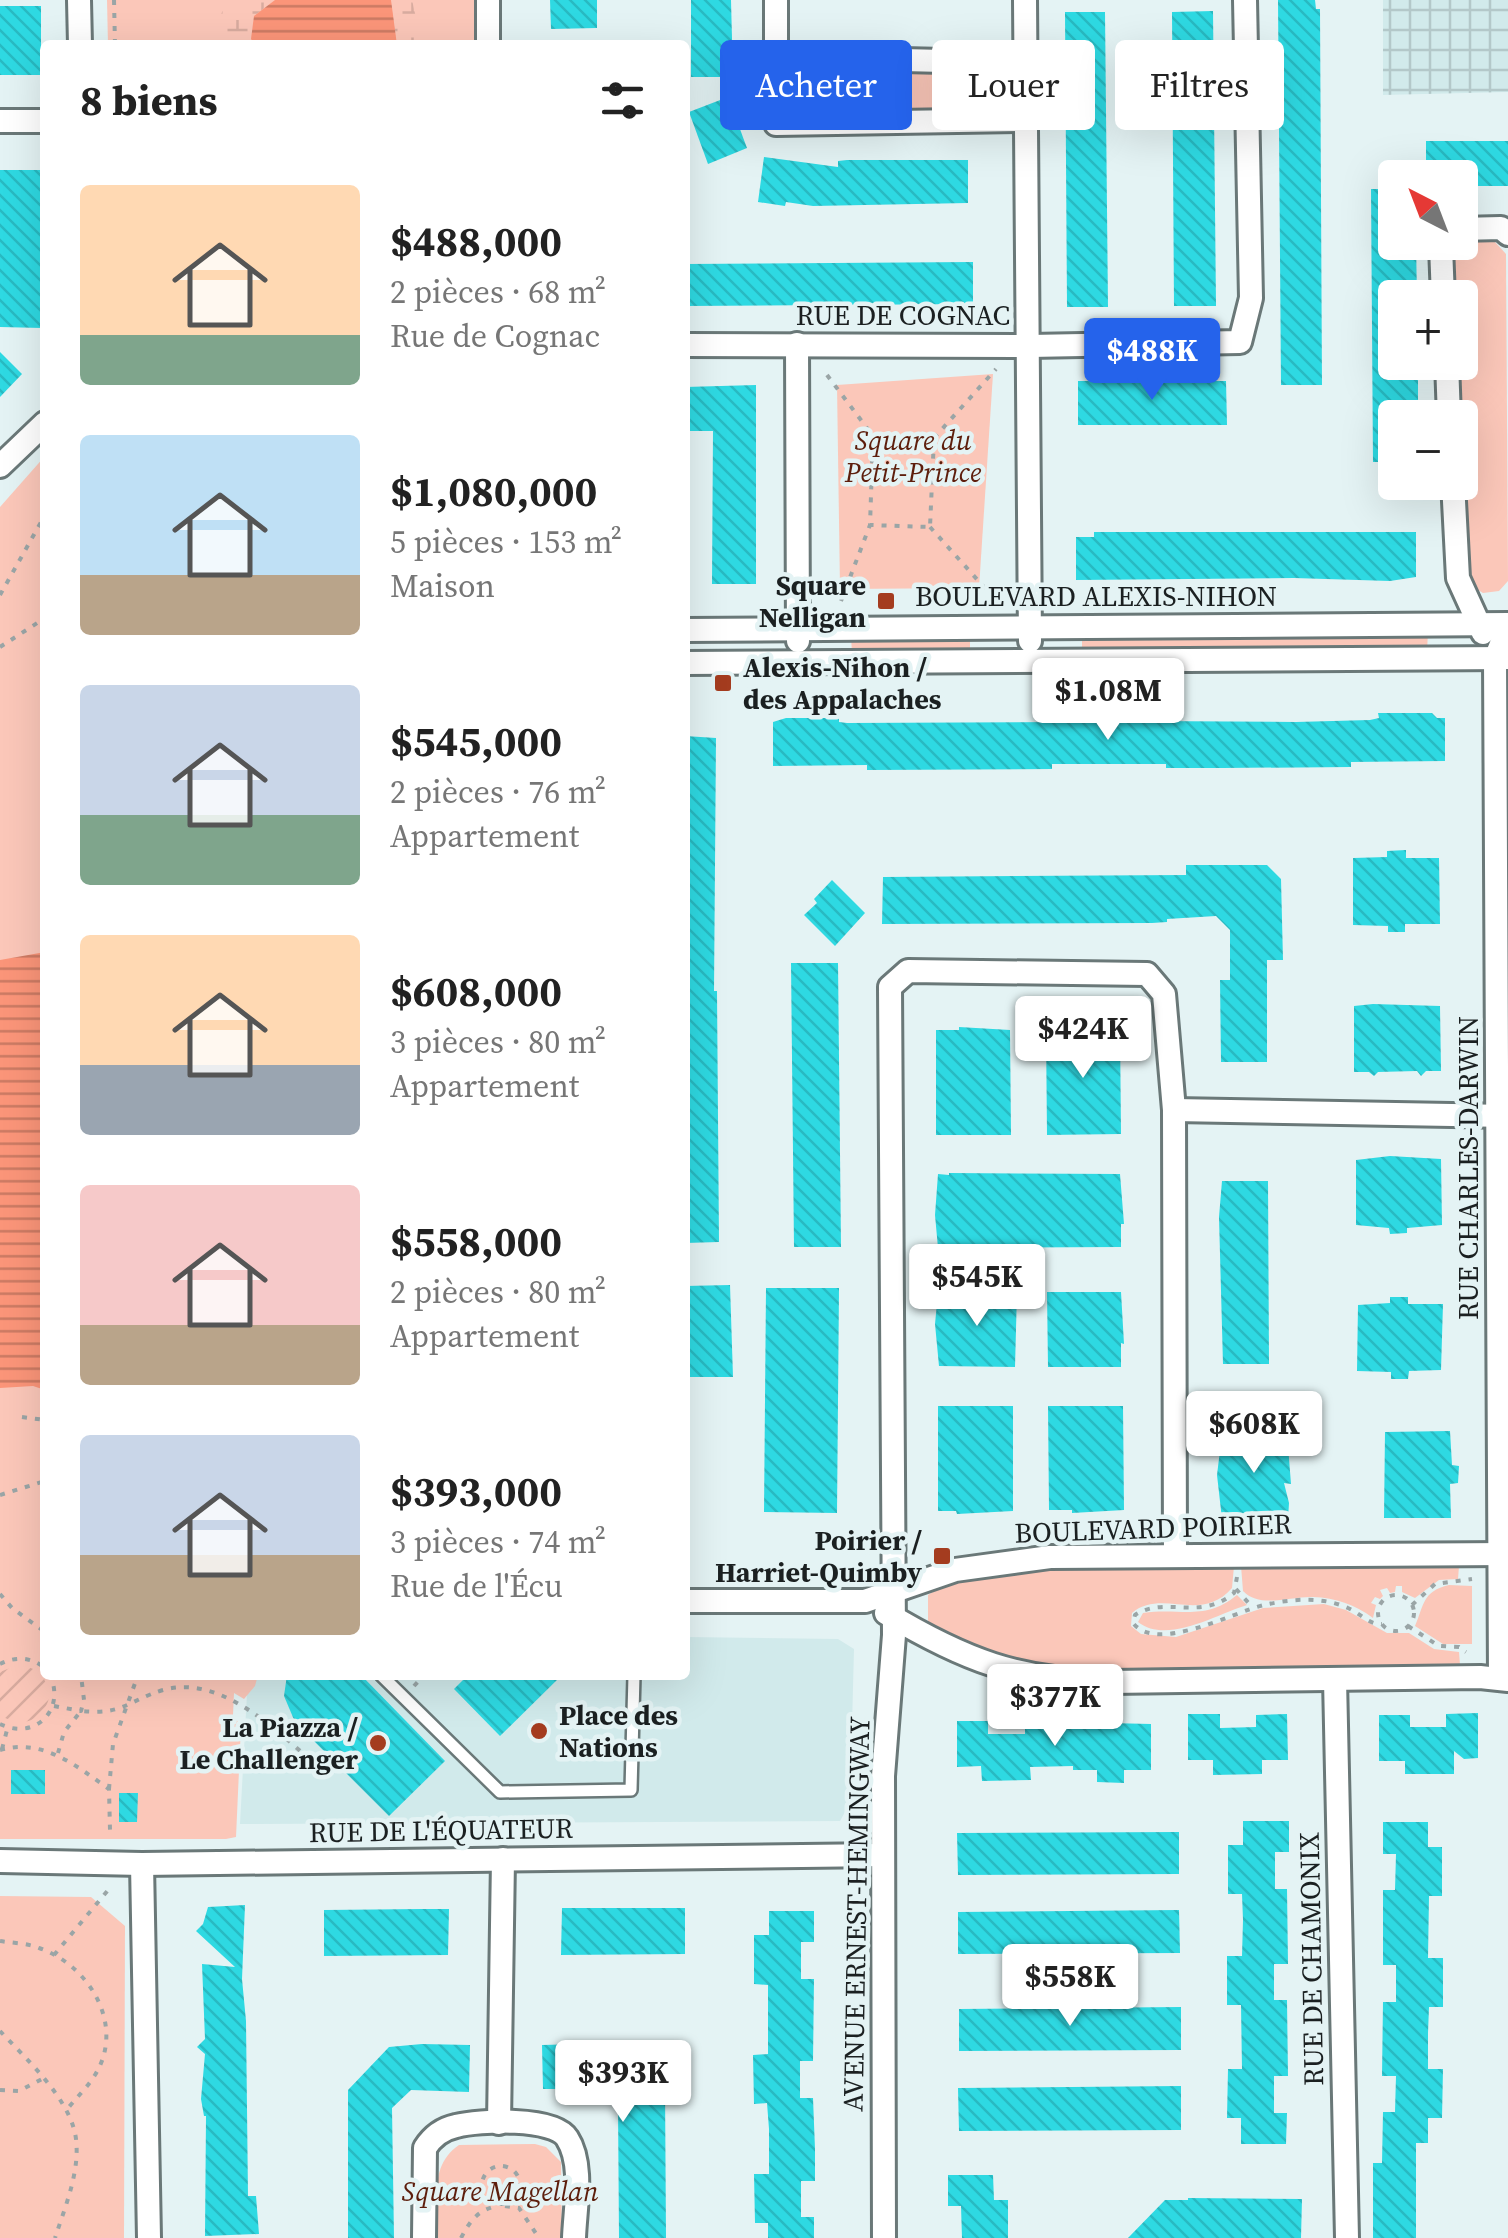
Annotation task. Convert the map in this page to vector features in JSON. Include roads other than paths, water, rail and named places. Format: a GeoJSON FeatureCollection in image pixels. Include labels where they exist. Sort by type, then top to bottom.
{"type":"FeatureCollection","features":[{"type":"Feature","properties":{"kind":"street"},"geometry":{"type":"LineString","coordinates":[[79,0],[80,40]]}},
{"type":"Feature","properties":{"kind":"street"},"geometry":{"type":"LineString","coordinates":[[488,0],[488,40]]}},
{"type":"Feature","properties":{"kind":"street"},"geometry":{"type":"LineString","coordinates":[[776,0],[776,40]]}},
{"type":"Feature","properties":{"kind":"street"},"geometry":{"type":"LineString","coordinates":[[1024,40],[1025,0]]}},
{"type":"Feature","properties":{"kind":"street","name":"RUE DE COGNAC"},"geometry":{"type":"LineString","coordinates":[[690,345],[1240,342],[1251,298],[1245,0]]}},
{"type":"Feature","properties":{"kind":"street"},"geometry":{"type":"LineString","coordinates":[[0,121],[40,121]]}},
{"type":"Feature","properties":{"kind":"street"},"geometry":{"type":"LineString","coordinates":[[1026,130],[1030,659]]}},
{"type":"Feature","properties":{"kind":"street"},"geometry":{"type":"LineString","coordinates":[[1478,229],[1501,228],[1508,234]]}},
{"type":"Feature","properties":{"kind":"street"},"geometry":{"type":"LineString","coordinates":[[798,344],[798,662]]}},
{"type":"Feature","properties":{"kind":"street"},"geometry":{"type":"LineString","coordinates":[[0,466],[40,428]]}},
{"type":"Feature","properties":{"kind":"street","name":"RUE CHARLES-DARWIN"},"geometry":{"type":"LineString","coordinates":[[1454,500],[1458,578],[1479,624],[1501,658]]}},
{"type":"Feature","properties":{"kind":"street","name":"BOULEVARD ALEXIS-NIHON"},"geometry":{"type":"LineString","coordinates":[[690,630],[1508,625]]}},
{"type":"Feature","properties":{"kind":"street","name":"RUE CHARLES-DARWIN"},"geometry":{"type":"LineString","coordinates":[[1504,1679],[1501,658],[1508,625]]}},
{"type":"Feature","properties":{"kind":"street"},"geometry":{"type":"LineString","coordinates":[[690,663],[1501,658]]}},
{"type":"Feature","properties":{"kind":"street","name":"AVENUE ERNEST-HEMINGWAY"},"geometry":{"type":"LineString","coordinates":[[884,2238],[882,1855],[884,1742],[894,1618],[890,987],[908,971],[1146,974],[1164,994],[1174,1110],[1176,1554]]}},
{"type":"Feature","properties":{"kind":"street"},"geometry":{"type":"LineString","coordinates":[[1174,1110],[1503,1116]]}},
{"type":"Feature","properties":{"kind":"street","name":"BOULEVARD POIRIER"},"geometry":{"type":"LineString","coordinates":[[866,1601],[955,1570],[1010,1561],[1176,1554],[1504,1554]]}},
{"type":"Feature","properties":{"kind":"street"},"geometry":{"type":"LineString","coordinates":[[690,1601],[866,1601],[972,1660],[1054,1680],[1504,1679]]}},
{"type":"Feature","properties":{"kind":"street","name":"RUE DE CHAMONIX"},"geometry":{"type":"LineString","coordinates":[[1334,1678],[1347,2238]]}},
{"type":"Feature","properties":{"kind":"street","name":"RUE DE L'ÉQUATEUR"},"geometry":{"type":"LineString","coordinates":[[0,1861],[142,1864],[882,1855]]}},
{"type":"Feature","properties":{"kind":"street"},"geometry":{"type":"LineString","coordinates":[[499,2123],[503,1860]]}},
{"type":"Feature","properties":{"kind":"street"},"geometry":{"type":"LineString","coordinates":[[142,1864],[149,2238]]}},
{"type":"Feature","properties":{"kind":"street"},"geometry":{"type":"LineString","coordinates":[[424,2238],[424,2148],[433,2136],[456,2126],[499,2123],[548,2124],[565,2134],[576,2154],[574,2238]]}},
{"type":"Feature","properties":{"kind":"lane"},"geometry":{"type":"LineString","coordinates":[[386,1680],[500,1792],[631,1790],[634,1680]]}},
{"type":"Feature","properties":{"kind":"place","name":"Square Nelligan"},"geometry":{"type":"Point","coordinates":[886,601]}},
{"type":"Feature","properties":{"kind":"place","name":"Alexis-Nihon / des Appalaches"},"geometry":{"type":"Point","coordinates":[723,683]}},
{"type":"Feature","properties":{"kind":"place","name":"Poirier / Harriet-Quimby"},"geometry":{"type":"Point","coordinates":[942,1556]}},
{"type":"Feature","properties":{"kind":"place","name":"Place des Nations"},"geometry":{"type":"Point","coordinates":[539,1731]}},
{"type":"Feature","properties":{"kind":"place","name":"La Piazza / Le Challenger"},"geometry":{"type":"Point","coordinates":[378,1743]}},
{"type":"Feature","properties":{"kind":"park label","name":"Square du Petit-Prince"},"geometry":{"type":"Point","coordinates":[913,456]}},
{"type":"Feature","properties":{"kind":"park label","name":"Square Magellan"},"geometry":{"type":"Point","coordinates":[500,2191]}}]}
